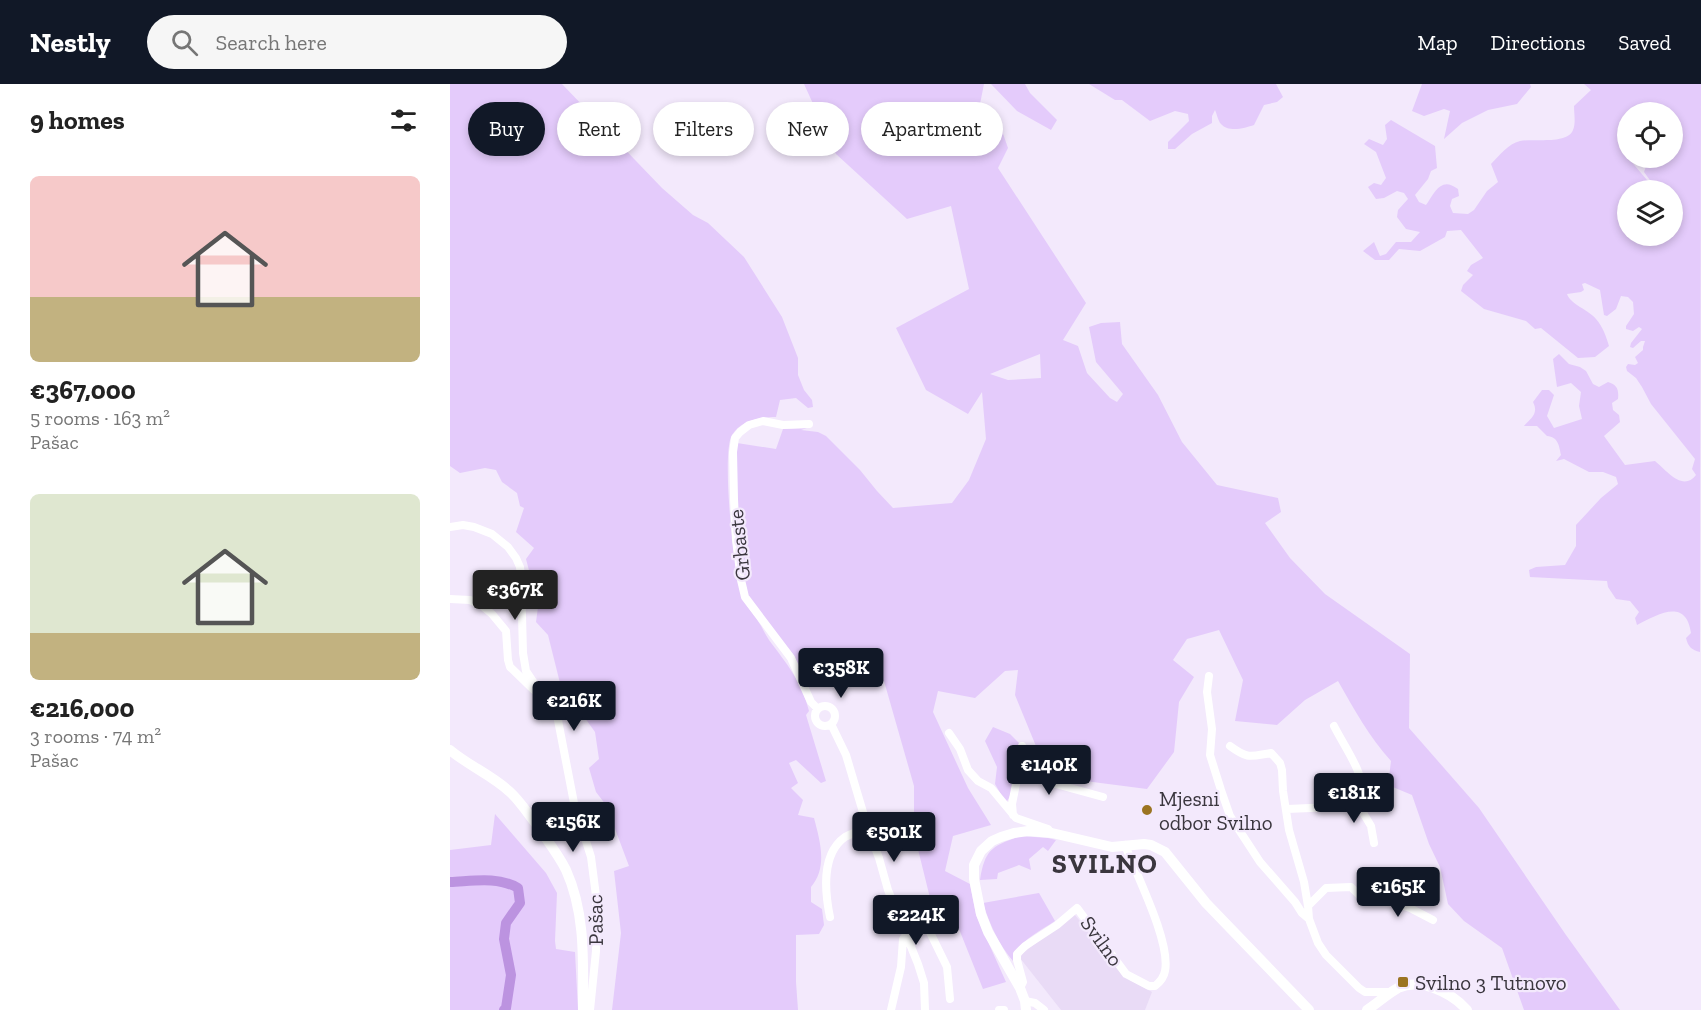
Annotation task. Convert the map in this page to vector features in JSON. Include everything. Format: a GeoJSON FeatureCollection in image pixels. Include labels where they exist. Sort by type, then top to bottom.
{"type":"FeatureCollection","features":[{"type":"Feature","properties":{"kind":"main road"},"geometry":{"type":"LineString","coordinates":[[450,750],[501,783],[513,794],[565,868],[579,913],[583,946],[583,1010]]}},
{"type":"Feature","properties":{"kind":"main road","name":"Svilno"},"geometry":{"type":"LineString","coordinates":[[1026,1006],[1020,988],[988,932],[981,914],[974,879],[974,865],[981,851],[992,841],[1014,832],[1028,831],[1052,833],[1105,846],[1151,845],[1165,852],[1206,903],[1309,1010]]}},
{"type":"Feature","properties":{"kind":"main road"},"geometry":{"type":"LineString","coordinates":[[1367,1010],[1392,992],[1408,985],[1421,985],[1450,996],[1467,1010]]}},
{"type":"Feature","properties":{"kind":"street","name":"Grbaste"},"geometry":{"type":"LineString","coordinates":[[809,424],[763,421],[750,425],[740,432],[735,438],[733,452],[734,499],[736,540],[745,597],[791,658],[811,702],[818,709]]}},
{"type":"Feature","properties":{"kind":"street","name":"Pašac"},"geometry":{"type":"LineString","coordinates":[[452,529],[463,525],[492,534],[508,547],[520,567],[522,653],[526,671],[557,715],[574,803],[591,857],[597,922],[590,1010]]}},
{"type":"Feature","properties":{"kind":"street","name":"Pašac"},"geometry":{"type":"LineString","coordinates":[[450,599],[470,600],[492,614],[506,631],[510,667],[533,689],[542,694]]}},
{"type":"Feature","properties":{"kind":"street"},"geometry":{"type":"LineString","coordinates":[[1209,676],[1207,692],[1212,729],[1210,755],[1230,816],[1260,862],[1302,913],[1309,918]]}},
{"type":"Feature","properties":{"kind":"street","name":"Grbaste"},"geometry":{"type":"LineString","coordinates":[[824,706],[833,710],[835,719],[831,724],[819,723],[816,714],[818,709],[824,706]]}},
{"type":"Feature","properties":{"kind":"street","name":"Grbaste"},"geometry":{"type":"LineString","coordinates":[[831,724],[846,755],[868,829],[905,935],[918,964],[924,983],[925,1010]]}},
{"type":"Feature","properties":{"kind":"street"},"geometry":{"type":"LineString","coordinates":[[1287,809],[1334,807],[1363,797],[1362,782],[1334,726]]}},
{"type":"Feature","properties":{"kind":"street","name":"Svilno"},"geometry":{"type":"LineString","coordinates":[[949,733],[960,749],[968,770],[978,781],[990,788],[1016,818],[1048,829],[1052,833]]}},
{"type":"Feature","properties":{"kind":"street"},"geometry":{"type":"LineString","coordinates":[[1013,815],[1012,804],[1022,746]]}},
{"type":"Feature","properties":{"kind":"street"},"geometry":{"type":"LineString","coordinates":[[1230,746],[1254,757],[1271,753],[1280,763],[1289,830],[1300,864],[1309,918],[1322,949],[1365,992],[1392,992]]}},
{"type":"Feature","properties":{"kind":"street"},"geometry":{"type":"LineString","coordinates":[[1021,759],[1024,759],[1035,772],[1052,783],[1103,796]]}},
{"type":"Feature","properties":{"kind":"street"},"geometry":{"type":"LineString","coordinates":[[1356,801],[1371,826],[1374,843]]}},
{"type":"Feature","properties":{"kind":"street"},"geometry":{"type":"LineString","coordinates":[[830,917],[826,888],[830,856],[846,837],[868,829]]}},
{"type":"Feature","properties":{"kind":"street","name":"Svilno"},"geometry":{"type":"LineString","coordinates":[[1020,988],[1023,982],[1017,954],[1077,908],[1126,974],[1149,986],[1155,986],[1160,982],[1166,969],[1163,942],[1125,845]]}},
{"type":"Feature","properties":{"kind":"street"},"geometry":{"type":"LineString","coordinates":[[1308,906],[1323,890],[1329,887],[1351,886],[1363,897],[1368,897],[1381,891],[1402,871],[1417,882]]}},
{"type":"Feature","properties":{"kind":"street"},"geometry":{"type":"LineString","coordinates":[[1381,891],[1394,903],[1410,908],[1433,920]]}},
{"type":"Feature","properties":{"kind":"street"},"geometry":{"type":"LineString","coordinates":[[905,935],[913,918],[917,916],[924,920],[947,967],[950,999]]}},
{"type":"Feature","properties":{"kind":"street","name":"Grbaste"},"geometry":{"type":"LineString","coordinates":[[891,1010],[901,967],[905,935]]}},
{"type":"Feature","properties":{"kind":"street","name":"Svilno"},"geometry":{"type":"LineString","coordinates":[[1026,1006],[1035,1003],[1044,1010]]}},
{"type":"Feature","properties":{"kind":"street"},"geometry":{"type":"LineString","coordinates":[[999,1010],[1004,1010]]}},
{"type":"Feature","properties":{"kind":"shaded area"},"geometry":{"type":"Polygon","coordinates":[[[450,84],[562,84],[579,102],[557,102],[557,156],[631,156],[662,188],[693,215],[708,223],[744,257],[782,317],[798,358],[798,375],[804,390],[812,400],[813,407],[808,408],[796,398],[780,400],[776,417],[758,419],[741,426],[732,435],[728,465],[730,515],[739,586],[748,607],[802,691],[809,711],[806,715],[826,781],[821,783],[796,760],[789,763],[798,783],[791,788],[803,800],[798,815],[814,818],[818,836],[821,862],[811,887],[811,902],[822,909],[824,925],[819,934],[796,935],[798,1010],[612,1010],[621,933],[614,871],[629,866],[606,805],[596,792],[589,768],[599,759],[595,732],[560,683],[548,635],[536,622],[541,584],[531,578],[526,559],[534,548],[516,532],[524,508],[520,506],[517,493],[502,482],[496,470],[485,468],[460,473],[450,466],[450,84]]]}},
{"type":"Feature","properties":{"kind":"shaded area"},"geometry":{"type":"Polygon","coordinates":[[[804,84],[984,84],[980,102],[861,102],[861,156],[1003,156],[1003,134],[1008,148],[998,168],[1086,303],[1063,340],[1078,346],[1087,373],[1110,398],[1117,402],[1123,394],[1096,362],[1089,327],[1101,323],[1120,322],[1122,344],[1158,395],[1182,442],[1217,485],[1278,498],[1281,512],[1265,523],[1290,558],[1325,594],[1410,654],[1409,728],[1479,808],[1620,1010],[1524,1010],[1502,948],[1464,921],[1448,904],[1440,867],[1429,844],[1412,795],[1388,785],[1391,761],[1369,733],[1338,681],[1305,700],[1277,725],[1235,721],[1243,680],[1219,630],[1187,639],[1173,660],[1194,677],[1179,702],[1174,752],[1147,789],[1085,781],[1045,768],[1015,695],[1018,670],[1005,671],[975,698],[938,691],[933,712],[968,788],[991,825],[953,836],[945,871],[970,884],[976,915],[1006,982],[983,989],[947,899],[930,898],[914,833],[914,786],[884,681],[865,672],[813,661],[802,673],[748,595],[741,558],[737,443],[776,449],[783,429],[807,428],[801,430],[818,432],[826,436],[860,470],[893,508],[952,503],[969,480],[986,439],[982,392],[968,414],[926,390],[896,328],[969,289],[951,206],[907,219],[838,156],[849,156],[849,102],[812,102],[804,84]],[[1040,354],[990,374],[1008,380],[1041,378],[1040,354]]]}},
{"type":"Feature","properties":{"kind":"shaded area"},"geometry":{"type":"Polygon","coordinates":[[[991,84],[1025,84],[1030,93],[1057,120],[1051,130],[1017,111],[991,84]]]}},
{"type":"Feature","properties":{"kind":"shaded area"},"geometry":{"type":"Polygon","coordinates":[[[1089,84],[1276,84],[1283,97],[1277,102],[1264,105],[1254,125],[1242,128],[1224,127],[1215,110],[1212,123],[1192,134],[1175,149],[1168,149],[1168,142],[1189,121],[1188,114],[1175,111],[1150,121],[1122,100],[1115,100],[1089,84]]]}},
{"type":"Feature","properties":{"kind":"shaded area"},"geometry":{"type":"Polygon","coordinates":[[[1422,84],[1530,84],[1531,87],[1517,104],[1488,110],[1462,123],[1444,139],[1450,111],[1444,109],[1424,116],[1412,111],[1422,84]]]}},
{"type":"Feature","properties":{"kind":"shaded area"},"geometry":{"type":"Polygon","coordinates":[[[1584,84],[1701,84],[1700,652],[1688,644],[1686,638],[1691,633],[1683,615],[1670,612],[1637,625],[1635,618],[1639,612],[1630,601],[1616,599],[1607,581],[1530,577],[1529,570],[1536,567],[1565,565],[1576,546],[1576,525],[1601,498],[1618,484],[1616,477],[1603,472],[1589,472],[1564,459],[1556,461],[1561,455],[1556,440],[1547,436],[1537,426],[1524,426],[1533,416],[1535,406],[1533,402],[1542,390],[1549,390],[1554,395],[1547,416],[1554,428],[1582,419],[1579,406],[1581,392],[1571,383],[1557,387],[1553,359],[1559,354],[1569,364],[1586,371],[1593,384],[1599,387],[1608,382],[1617,388],[1618,399],[1612,403],[1620,422],[1604,436],[1625,465],[1655,461],[1680,481],[1691,480],[1696,475],[1692,469],[1695,459],[1651,404],[1636,378],[1627,371],[1628,364],[1638,363],[1635,357],[1643,350],[1645,341],[1641,341],[1633,348],[1630,347],[1642,329],[1639,327],[1633,331],[1626,329],[1634,314],[1633,302],[1628,297],[1621,296],[1616,309],[1607,316],[1604,315],[1600,290],[1585,283],[1582,284],[1584,290],[1581,292],[1567,294],[1572,301],[1596,319],[1609,346],[1595,357],[1578,358],[1541,328],[1535,329],[1526,321],[1484,309],[1461,291],[1463,285],[1473,275],[1467,271],[1471,265],[1483,258],[1461,230],[1447,231],[1445,237],[1420,251],[1399,249],[1389,260],[1375,260],[1363,251],[1374,242],[1380,256],[1386,254],[1396,242],[1411,242],[1420,232],[1406,229],[1397,217],[1398,210],[1408,199],[1404,193],[1397,191],[1384,198],[1376,199],[1368,187],[1374,183],[1381,185],[1386,178],[1376,152],[1364,144],[1369,139],[1383,145],[1387,139],[1385,125],[1391,120],[1435,146],[1437,168],[1431,171],[1428,179],[1415,195],[1419,202],[1426,205],[1439,187],[1452,185],[1458,189],[1459,196],[1452,199],[1450,206],[1453,213],[1468,214],[1474,210],[1487,191],[1498,182],[1491,164],[1512,145],[1520,141],[1557,139],[1570,135],[1574,124],[1574,106],[1591,90],[1584,84]],[[1617,102],[1617,168],[1637,168],[1647,180],[1617,180],[1617,246],[1683,246],[1683,180],[1650,180],[1644,172],[1645,168],[1683,168],[1683,102],[1617,102]]]}},
{"type":"Feature","properties":{"kind":"shaded area"},"geometry":{"type":"Polygon","coordinates":[[[993,727],[1010,734],[1019,743],[1014,782],[1006,803],[995,784],[997,767],[985,741],[993,727]]]}},
{"type":"Feature","properties":{"kind":"shaded area"},"geometry":{"type":"Polygon","coordinates":[[[495,814],[546,873],[557,893],[556,949],[575,952],[578,1010],[450,1010],[450,850],[491,845],[495,814]]]}},
{"type":"Feature","properties":{"kind":"shaded area"},"geometry":{"type":"Polygon","coordinates":[[[1021,836],[1056,840],[1048,851],[1043,847],[1029,859],[1031,870],[1019,865],[998,873],[997,879],[980,880],[984,861],[991,850],[1021,836]]]}},
{"type":"Feature","properties":{"kind":"shaded area"},"geometry":{"type":"Polygon","coordinates":[[[1039,893],[1055,921],[1023,943],[1013,961],[995,933],[983,903],[1039,893]]]}},
{"type":"Feature","properties":{"kind":"shaded area"},"geometry":{"type":"Polygon","coordinates":[[[1074,914],[1130,980],[1152,992],[1145,1010],[1061,1010],[1020,958],[1023,953],[1074,914]]]}},
{"type":"Feature","properties":{"kind":"waterway"},"geometry":{"type":"LineString","coordinates":[[450,882],[493,881],[518,888],[520,903],[506,923],[504,939],[511,975],[504,1010]]}},
{"type":"Feature","properties":{"kind":"place","name":"Mjesni odbor Svilno"},"geometry":{"type":"Point","coordinates":[1147,810]}},
{"type":"Feature","properties":{"kind":"place","name":"Svilno 3 Tutnovo"},"geometry":{"type":"Point","coordinates":[1403,982]}},
{"type":"Feature","properties":{"kind":"district","name":"SVILNO"},"geometry":{"type":"Point","coordinates":[1105,864]}}]}
